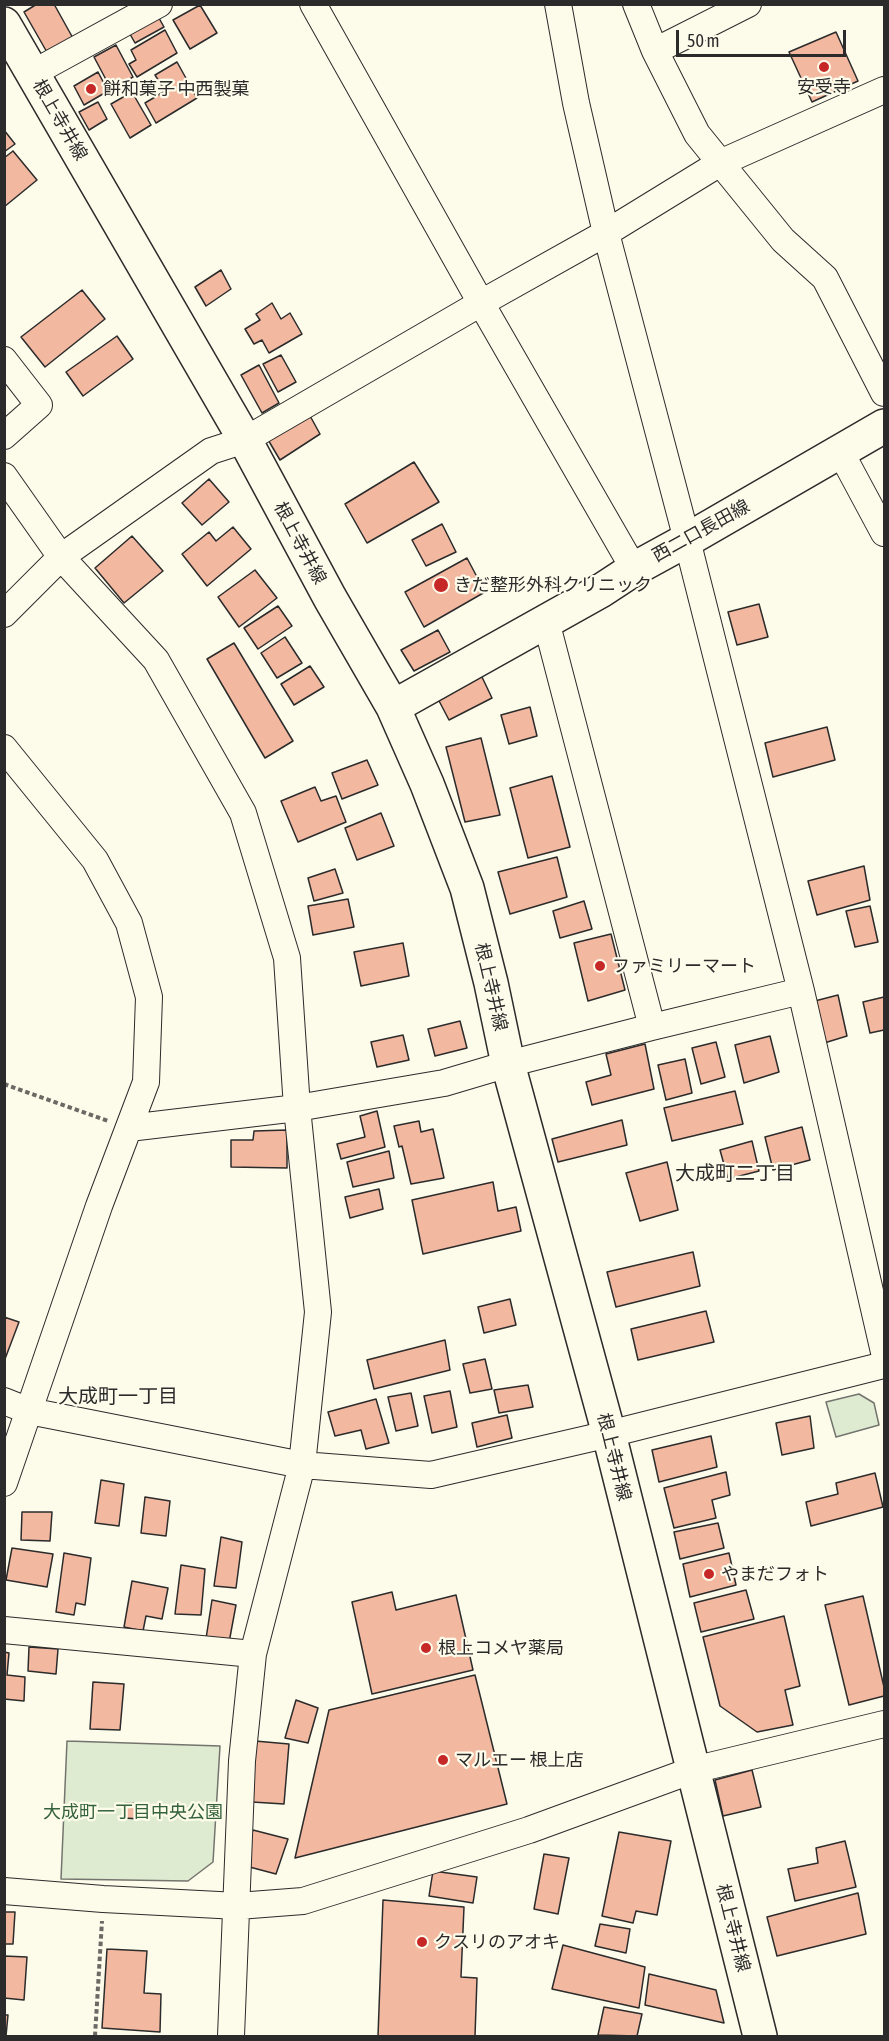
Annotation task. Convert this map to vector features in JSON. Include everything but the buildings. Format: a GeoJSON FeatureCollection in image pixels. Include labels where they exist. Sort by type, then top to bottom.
{"type":"FeatureCollection","features":[{"type":"Feature","properties":{"kind":"main road","name":"根上寺井線"},"geometry":{"type":"LineString","coordinates":[[4,24],[244,440],[330,598],[393,707],[427,784],[467,888],[492,983],[508,1064],[609,1434],[760,2037]]}},
{"type":"Feature","properties":{"kind":"main road","name":"西二口長田線"},"geometry":{"type":"LineString","coordinates":[[393,707],[602,590],[634,568],[885,426]]}},
{"type":"Feature","properties":{"kind":"street"},"geometry":{"type":"LineString","coordinates":[[33,73],[159,4]]}},
{"type":"Feature","properties":{"kind":"street"},"geometry":{"type":"LineString","coordinates":[[313,4],[481,303],[634,568]]}},
{"type":"Feature","properties":{"kind":"street"},"geometry":{"type":"LineString","coordinates":[[558,4],[576,103],[606,233],[687,540],[801,991],[885,1352]]}},
{"type":"Feature","properties":{"kind":"street"},"geometry":{"type":"LineString","coordinates":[[636,4],[654,51],[697,134],[783,240],[825,278],[885,393]]}},
{"type":"Feature","properties":{"kind":"street"},"geometry":{"type":"LineString","coordinates":[[654,51],[748,4]]}},
{"type":"Feature","properties":{"kind":"street"},"geometry":{"type":"LineString","coordinates":[[4,614],[62,557],[211,451],[244,440],[606,233],[720,163],[885,90]]}},
{"type":"Feature","properties":{"kind":"street"},"geometry":{"type":"LineString","coordinates":[[4,360],[39,405],[4,436]]}},
{"type":"Feature","properties":{"kind":"street"},"geometry":{"type":"LineString","coordinates":[[840,452],[885,533]]}},
{"type":"Feature","properties":{"kind":"street"},"geometry":{"type":"LineString","coordinates":[[4,476],[62,557],[156,660],[243,813],[287,958],[297,1108],[318,1312],[302,1465],[253,1654],[242,1761],[231,2037]]}},
{"type":"Feature","properties":{"kind":"street"},"geometry":{"type":"LineString","coordinates":[[546,621],[652,1027]]}},
{"type":"Feature","properties":{"kind":"street"},"geometry":{"type":"LineString","coordinates":[[4,748],[95,860],[129,923],[149,997],[146,1082],[99,1206],[4,1483]]}},
{"type":"Feature","properties":{"kind":"street"},"geometry":{"type":"LineString","coordinates":[[129,1128],[297,1108],[444,1083],[508,1064],[801,991]]}},
{"type":"Feature","properties":{"kind":"street"},"geometry":{"type":"LineString","coordinates":[[4,1401],[29,1411],[302,1465],[431,1475],[609,1434],[885,1365]]}},
{"type":"Feature","properties":{"kind":"street"},"geometry":{"type":"LineString","coordinates":[[4,1630],[253,1654]]}},
{"type":"Feature","properties":{"kind":"street"},"geometry":{"type":"LineString","coordinates":[[4,1892],[238,1906],[303,1901],[529,1830],[693,1770],[885,1724]]}},
{"type":"Feature","properties":{"kind":"path"},"geometry":{"type":"LineString","coordinates":[[4,1084],[129,1128]]}},
{"type":"Feature","properties":{"kind":"path"},"geometry":{"type":"LineString","coordinates":[[95,2037],[103,1899]]}},
{"type":"Feature","properties":{"kind":"green space"},"geometry":{"type":"Polygon","coordinates":[[[859,1394],[874,1403],[879,1425],[836,1437],[826,1402],[859,1394]]]}},
{"type":"Feature","properties":{"kind":"green space","name":"大成町一丁目中央公園"},"geometry":{"type":"Polygon","coordinates":[[[67,1741],[220,1746],[213,1862],[188,1881],[61,1879],[67,1741]]]}},
{"type":"Feature","properties":{"kind":"place","name":"安受寺"},"geometry":{"type":"Point","coordinates":[824,67]}},
{"type":"Feature","properties":{"kind":"place","name":"餅和菓子 中西製菓"},"geometry":{"type":"Point","coordinates":[91,89]}},
{"type":"Feature","properties":{"kind":"place","name":"きだ整形外科クリニック"},"geometry":{"type":"Point","coordinates":[441,585]}},
{"type":"Feature","properties":{"kind":"place","name":"ファミリーマート"},"geometry":{"type":"Point","coordinates":[600,966]}},
{"type":"Feature","properties":{"kind":"place","name":"やまだフォト"},"geometry":{"type":"Point","coordinates":[709,1574]}},
{"type":"Feature","properties":{"kind":"place","name":"根上コメヤ薬局"},"geometry":{"type":"Point","coordinates":[426,1648]}},
{"type":"Feature","properties":{"kind":"place","name":"マルエー 根上店"},"geometry":{"type":"Point","coordinates":[443,1760]}},
{"type":"Feature","properties":{"kind":"place","name":"クスリのアオキ"},"geometry":{"type":"Point","coordinates":[422,1942]}},
{"type":"Feature","properties":{"kind":"district","name":"大成町二丁目"},"geometry":{"type":"Point","coordinates":[735,1174]}},
{"type":"Feature","properties":{"kind":"district","name":"大成町一丁目"},"geometry":{"type":"Point","coordinates":[118,1397]}}]}
